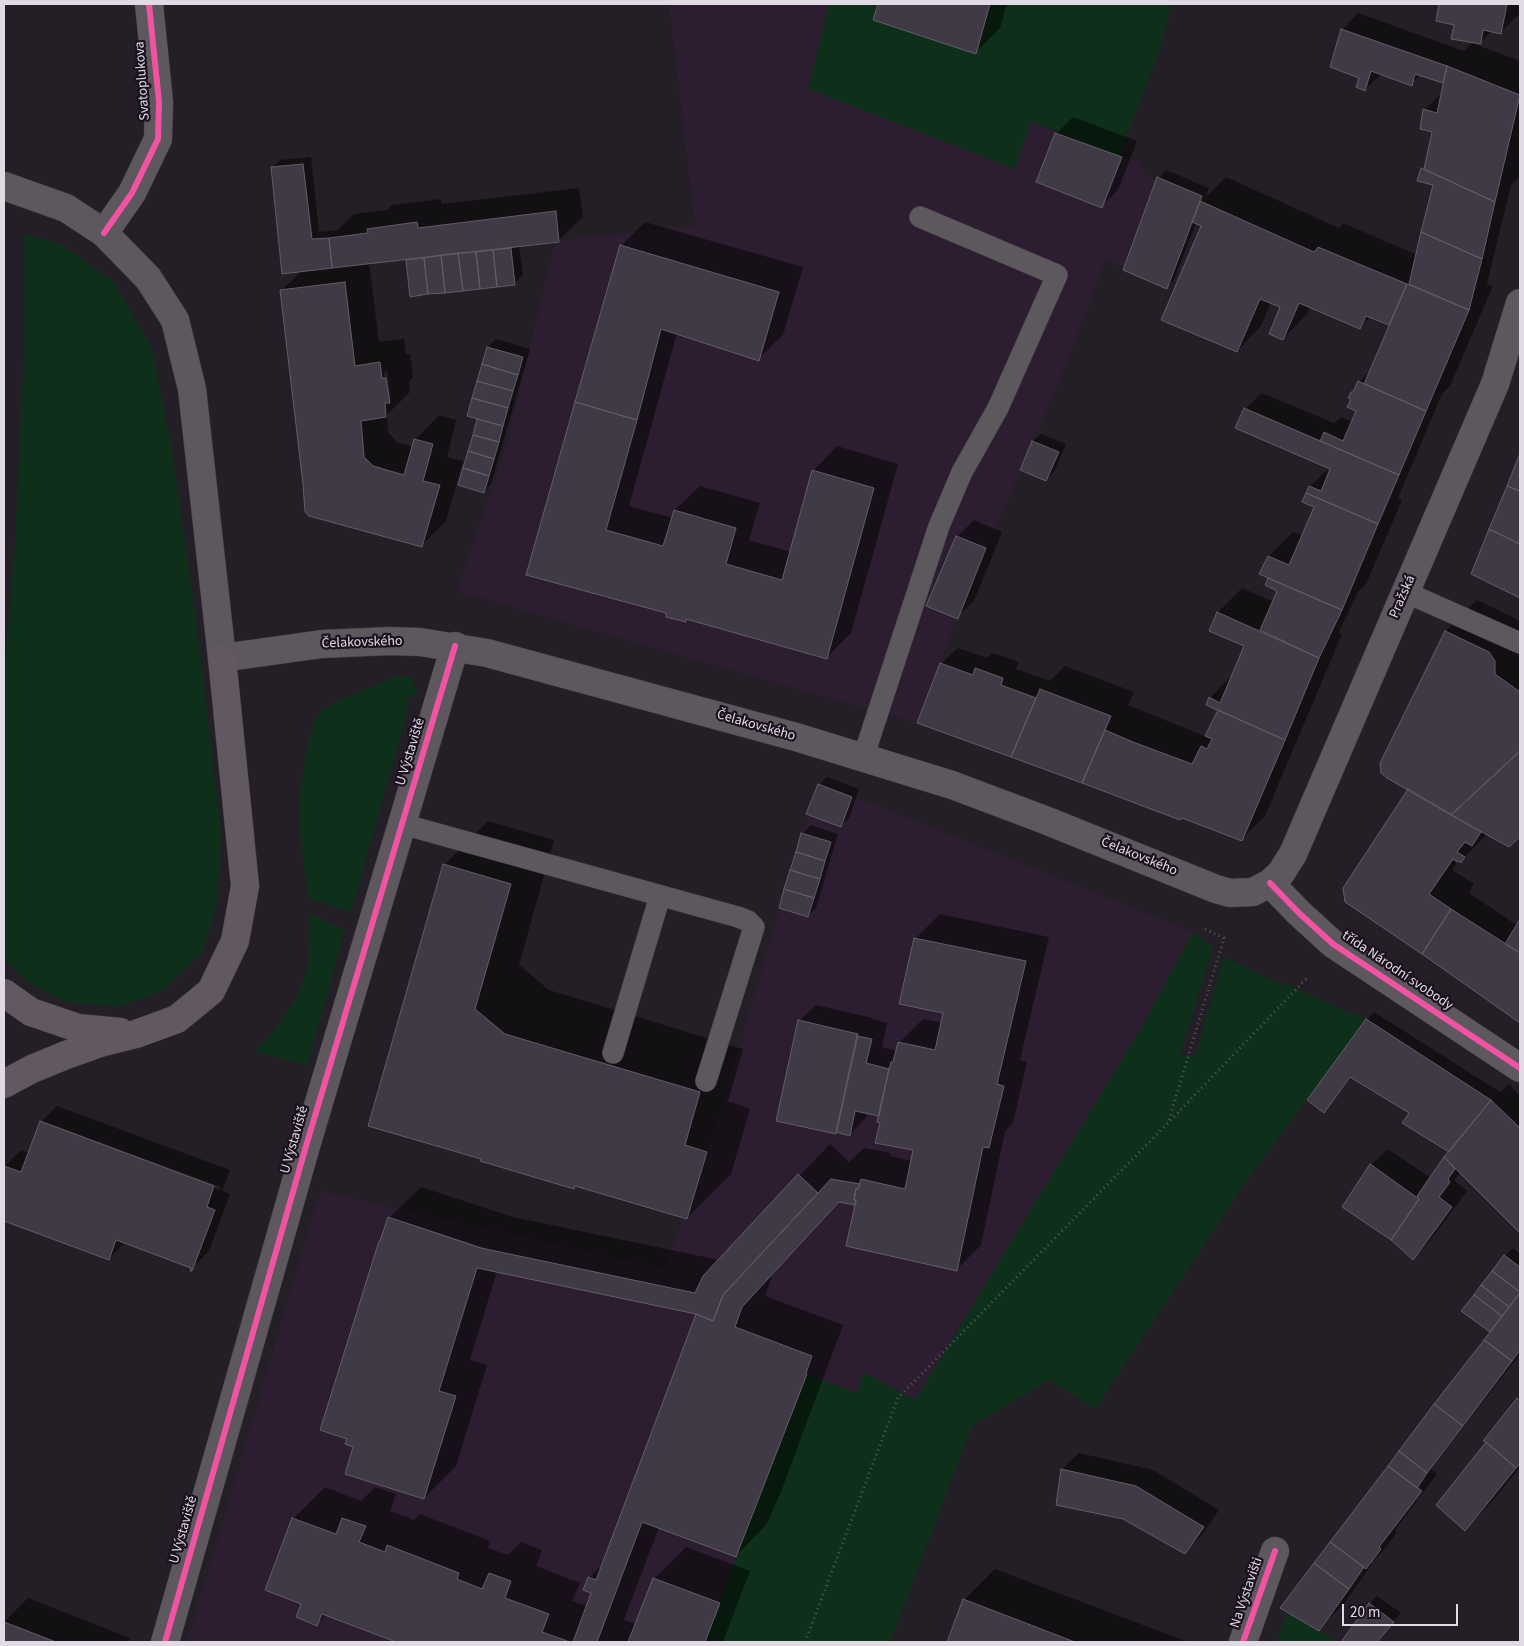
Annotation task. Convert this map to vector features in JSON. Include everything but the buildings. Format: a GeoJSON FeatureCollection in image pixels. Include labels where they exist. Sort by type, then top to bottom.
{"type":"FeatureCollection","features":[{"type":"Feature","properties":{"kind":"highway"},"geometry":{"type":"LineString","coordinates":[[4,1084],[32,1069],[66,1055],[100,1043],[136,1034],[177,1019],[211,991],[235,941],[245,886],[222,658]]}},
{"type":"Feature","properties":{"kind":"highway"},"geometry":{"type":"LineString","coordinates":[[4,993],[31,1012],[78,1028],[136,1034]]}},
{"type":"Feature","properties":{"kind":"main road","name":"Svatoplukova"},"geometry":{"type":"LineString","coordinates":[[104,232],[132,193],[158,138],[159,102],[149,4]]}},
{"type":"Feature","properties":{"kind":"main road"},"geometry":{"type":"LineString","coordinates":[[4,186],[66,208],[104,232],[148,278],[175,320],[192,389],[222,658]]}},
{"type":"Feature","properties":{"kind":"main road","name":"Pražská"},"geometry":{"type":"LineString","coordinates":[[1270,883],[1281,873],[1292,854],[1495,384],[1520,303]]}},
{"type":"Feature","properties":{"kind":"main road","name":"Čelakovského"},"geometry":{"type":"LineString","coordinates":[[222,658],[322,644],[358,642],[410,641],[456,646],[546,668],[796,737],[970,792],[1216,889],[1230,893],[1254,892],[1270,883]]}},
{"type":"Feature","properties":{"kind":"main road","name":"U Výstaviště"},"geometry":{"type":"LineString","coordinates":[[165,1642],[308,1137],[456,646]]}},
{"type":"Feature","properties":{"kind":"main road","name":"třída Národní svobody"},"geometry":{"type":"LineString","coordinates":[[1270,883],[1299,913],[1334,944],[1520,1068]]}},
{"type":"Feature","properties":{"kind":"main road","name":"Na Výstavišti"},"geometry":{"type":"LineString","coordinates":[[1244,1642],[1275,1551]]}},
{"type":"Feature","properties":{"kind":"lane"},"geometry":{"type":"LineString","coordinates":[[863,758],[939,526],[962,472],[998,408],[1057,276],[920,217]]}},
{"type":"Feature","properties":{"kind":"lane"},"geometry":{"type":"LineString","coordinates":[[1405,592],[1520,643]]}},
{"type":"Feature","properties":{"kind":"lane"},"geometry":{"type":"LineString","coordinates":[[402,824],[748,921],[754,927],[706,1082]]}},
{"type":"Feature","properties":{"kind":"lane"},"geometry":{"type":"LineString","coordinates":[[613,1052],[660,896]]}},
{"type":"Feature","properties":{"kind":"path"},"geometry":{"type":"LineString","coordinates":[[1168,1123],[1224,938],[1202,928]]}},
{"type":"Feature","properties":{"kind":"path"},"geometry":{"type":"LineString","coordinates":[[805,1642],[898,1398],[1168,1123],[1307,978]]}},
{"type":"Feature","properties":{"kind":"shaded area"},"geometry":{"type":"Polygon","coordinates":[[[669,4],[829,4],[808,88],[1014,169],[1030,121],[1139,162],[1147,177],[1156,180],[1124,266],[1106,260],[1057,387],[964,600],[917,723],[457,591],[506,447],[555,241],[695,225],[669,4]]]}},
{"type":"Feature","properties":{"kind":"shaded area"},"geometry":{"type":"Polygon","coordinates":[[[818,782],[1193,932],[1141,1028],[915,1401],[864,1373],[857,1393],[806,1374],[704,1642],[187,1642],[320,1191],[666,1269],[683,1217],[688,1218],[818,782]]]}},
{"type":"Feature","properties":{"kind":"green space"},"geometry":{"type":"Polygon","coordinates":[[[829,4],[1172,4],[1158,54],[1119,156],[1031,121],[1015,169],[808,89],[829,4]]]}},
{"type":"Feature","properties":{"kind":"green space"},"geometry":{"type":"Polygon","coordinates":[[[24,234],[61,244],[113,281],[152,348],[171,444],[197,626],[221,833],[217,903],[203,951],[164,990],[120,1007],[66,1002],[29,983],[4,959],[4,672],[15,544],[24,351],[24,234]]]}},
{"type":"Feature","properties":{"kind":"green space"},"geometry":{"type":"Polygon","coordinates":[[[397,676],[411,676],[418,694],[407,698],[407,713],[351,912],[308,898],[299,829],[300,793],[307,748],[314,721],[322,710],[335,702],[397,676]]]}},
{"type":"Feature","properties":{"kind":"green space"},"geometry":{"type":"Polygon","coordinates":[[[309,913],[345,930],[307,1065],[255,1052],[278,1025],[297,997],[308,966],[309,913]]]}},
{"type":"Feature","properties":{"kind":"green space"},"geometry":{"type":"Polygon","coordinates":[[[1193,932],[1213,948],[1180,1054],[1195,1057],[1224,957],[1282,985],[1284,982],[1353,1015],[1355,1013],[1366,1019],[1245,1183],[1095,1409],[1049,1380],[972,1426],[890,1642],[704,1642],[806,1374],[857,1393],[864,1372],[915,1400],[1141,1028],[1193,932]]]}},
{"type":"Feature","properties":{"kind":"green space"},"geometry":{"type":"Polygon","coordinates":[[[1288,1613],[1340,1642],[1276,1642],[1288,1613]]]}},
{"type":"Feature","properties":{"kind":"cycle path"},"geometry":{"type":"LineString","coordinates":[[104,233],[132,193],[158,139],[159,102],[149,4]]}},
{"type":"Feature","properties":{"kind":"cycle path"},"geometry":{"type":"LineString","coordinates":[[165,1642],[306,1146],[455,646]]}},
{"type":"Feature","properties":{"kind":"cycle path"},"geometry":{"type":"LineString","coordinates":[[1270,883],[1333,944],[1520,1068]]}},
{"type":"Feature","properties":{"kind":"cycle path"},"geometry":{"type":"LineString","coordinates":[[1243,1642],[1275,1551]]}}]}
